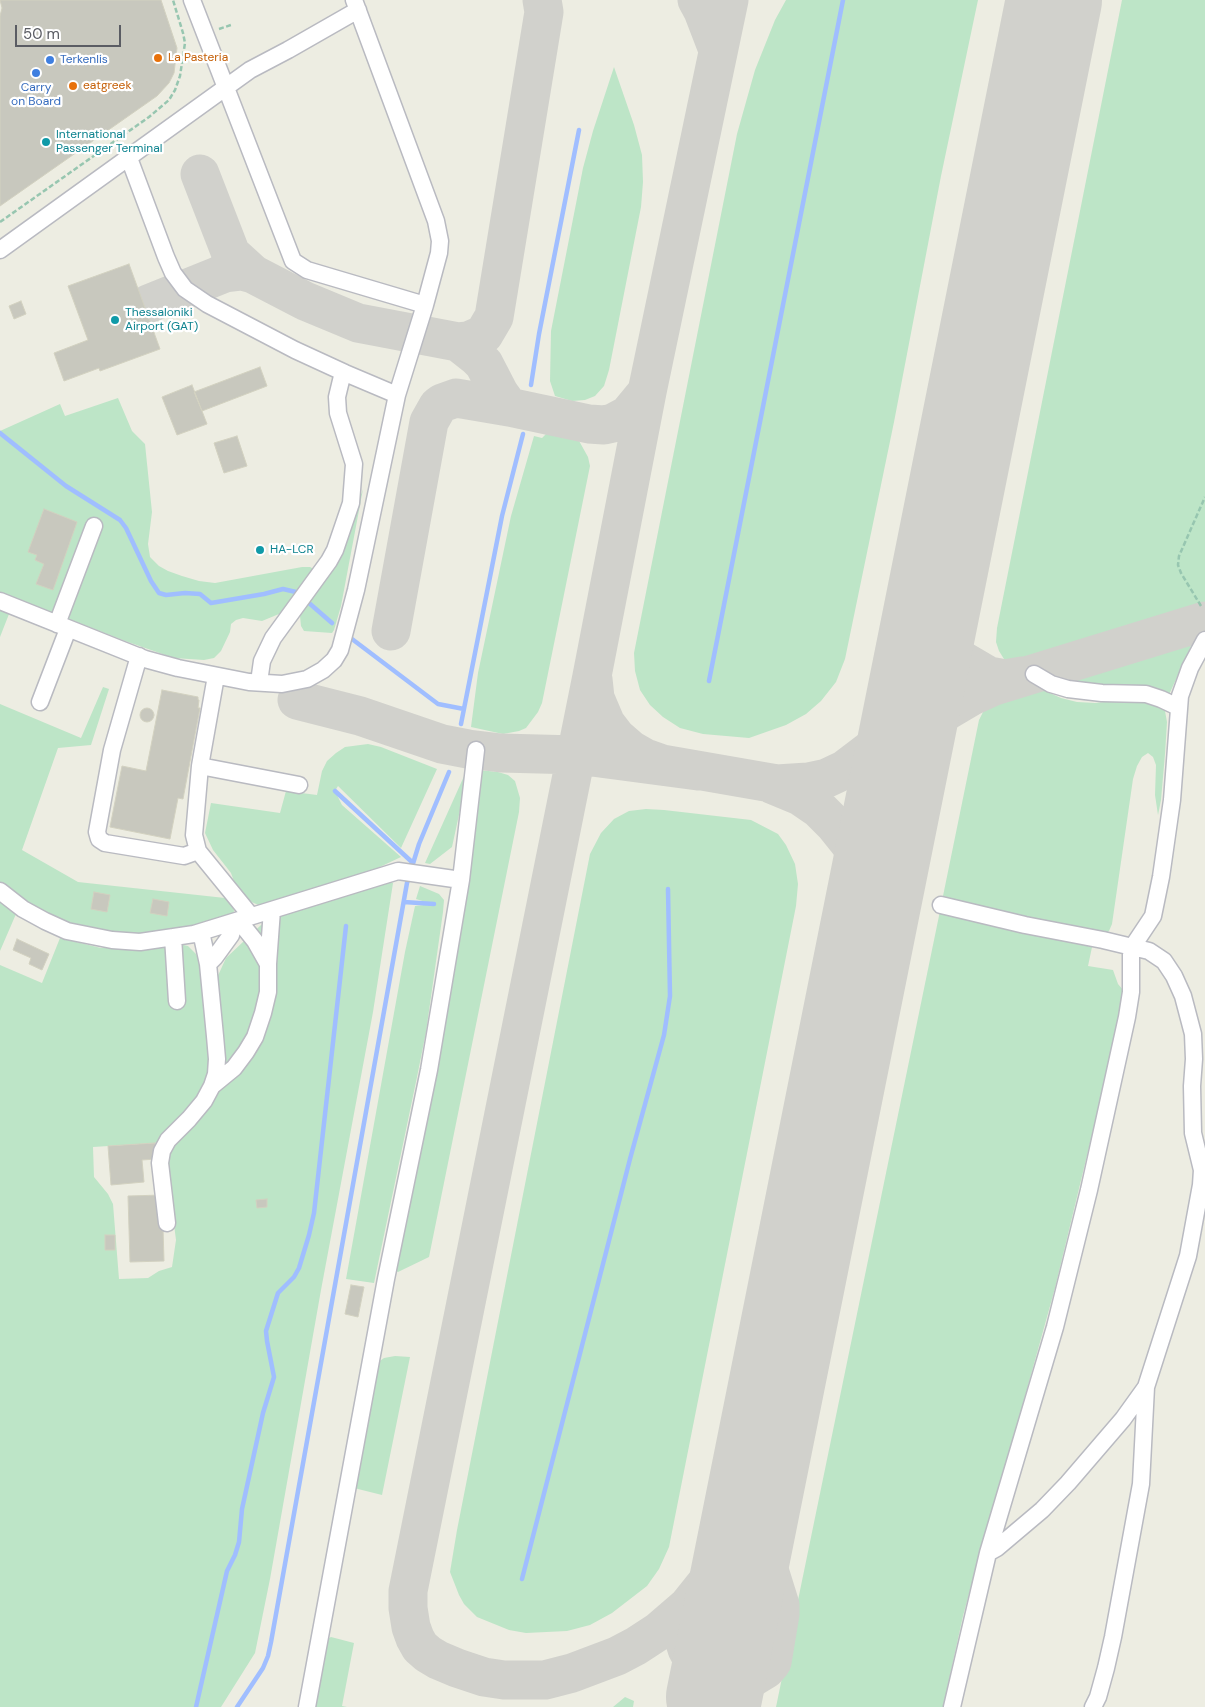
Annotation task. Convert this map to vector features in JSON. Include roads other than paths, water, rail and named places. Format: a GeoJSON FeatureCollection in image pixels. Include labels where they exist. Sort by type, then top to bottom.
{"type":"FeatureCollection","features":[{"type":"Feature","properties":{"kind":"lane"},"geometry":{"type":"LineString","coordinates":[[192,0],[294,262],[307,270],[425,305]]}},
{"type":"Feature","properties":{"kind":"lane"},"geometry":{"type":"LineString","coordinates":[[0,250],[250,70],[288,50],[356,5],[439,232],[439,253],[397,395],[356,590],[340,650],[334,660],[323,670],[307,679],[282,684],[216,676],[178,668],[139,656],[0,601]]}},
{"type":"Feature","properties":{"kind":"lane"},"geometry":{"type":"LineString","coordinates":[[129,158],[166,258],[173,273],[185,289],[207,304],[343,372],[397,395]]}},
{"type":"Feature","properties":{"kind":"lane"},"geometry":{"type":"LineString","coordinates":[[259,682],[262,661],[273,638],[335,550],[350,503],[354,464],[338,412],[337,397],[343,372]]}},
{"type":"Feature","properties":{"kind":"lane"},"geometry":{"type":"LineString","coordinates":[[40,702],[94,526]]}},
{"type":"Feature","properties":{"kind":"lane"},"geometry":{"type":"LineString","coordinates":[[952,1707],[988,1553],[1055,1327],[1089,1190],[1131,992],[1131,955],[1133,946],[1153,916],[1162,876],[1172,800],[1178,708],[1190,668],[1205,640]]}},
{"type":"Feature","properties":{"kind":"lane"},"geometry":{"type":"LineString","coordinates":[[139,656],[112,750],[97,832],[99,839],[105,843],[184,856],[198,851]]}},
{"type":"Feature","properties":{"kind":"lane"},"geometry":{"type":"LineString","coordinates":[[1034,674],[1051,684],[1068,689],[1102,693],[1146,694],[1178,708]]}},
{"type":"Feature","properties":{"kind":"lane"},"geometry":{"type":"LineString","coordinates":[[216,676],[200,766],[194,835],[198,851],[268,964]]}},
{"type":"Feature","properties":{"kind":"lane"},"geometry":{"type":"LineString","coordinates":[[306,1707],[386,1279],[429,1070],[460,880],[476,750]]}},
{"type":"Feature","properties":{"kind":"lane"},"geometry":{"type":"LineString","coordinates":[[200,766],[299,785]]}},
{"type":"Feature","properties":{"kind":"lane"},"geometry":{"type":"LineString","coordinates":[[0,891],[23,909],[67,931],[112,940],[140,942],[201,932],[398,871],[460,880]]}},
{"type":"Feature","properties":{"kind":"lane"},"geometry":{"type":"LineString","coordinates":[[942,904],[1025,925],[1133,946],[1149,951],[1164,962],[1174,976],[1187,1009],[1193,1034],[1193,1133],[1202,1170],[1200,1198],[1188,1256],[1146,1387],[1123,1419],[1068,1483],[1035,1516],[997,1548],[988,1553]]}},
{"type":"Feature","properties":{"kind":"lane"},"geometry":{"type":"LineString","coordinates":[[212,1086],[234,1068],[255,1037],[268,992],[272,910]]}},
{"type":"Feature","properties":{"kind":"lane"},"geometry":{"type":"LineString","coordinates":[[208,964],[215,958],[232,935],[233,927],[241,920]]}},
{"type":"Feature","properties":{"kind":"lane"},"geometry":{"type":"LineString","coordinates":[[167,1222],[160,1163],[162,1152],[168,1140],[204,1101],[216,1074],[217,1059],[208,964],[201,932]]}},
{"type":"Feature","properties":{"kind":"lane"},"geometry":{"type":"LineString","coordinates":[[173,938],[177,1001]]}},
{"type":"Feature","properties":{"kind":"lane"},"geometry":{"type":"LineString","coordinates":[[1093,1707],[1098,1697],[1113,1636],[1141,1484],[1147,1398],[1146,1387]]}},
{"type":"Feature","properties":{"kind":"waterway"},"geometry":{"type":"LineString","coordinates":[[709,681],[843,0]]}},
{"type":"Feature","properties":{"kind":"waterway"},"geometry":{"type":"LineString","coordinates":[[531,385],[539,334],[579,130]]}},
{"type":"Feature","properties":{"kind":"waterway"},"geometry":{"type":"LineString","coordinates":[[0,433],[66,486],[120,520],[126,528],[151,581],[159,593],[166,595],[200,594],[211,603],[283,589],[296,592]]}},
{"type":"Feature","properties":{"kind":"waterway"},"geometry":{"type":"LineString","coordinates":[[461,724],[502,516],[523,434]]}},
{"type":"Feature","properties":{"kind":"waterway"},"geometry":{"type":"LineString","coordinates":[[309,603],[332,623]]}},
{"type":"Feature","properties":{"kind":"waterway"},"geometry":{"type":"LineString","coordinates":[[352,639],[438,704],[464,709]]}},
{"type":"Feature","properties":{"kind":"waterway"},"geometry":{"type":"LineString","coordinates":[[237,1707],[263,1668],[268,1656],[407,883],[419,844],[449,772]]}},
{"type":"Feature","properties":{"kind":"waterway"},"geometry":{"type":"LineString","coordinates":[[335,791],[413,863]]}},
{"type":"Feature","properties":{"kind":"waterway"},"geometry":{"type":"LineString","coordinates":[[522,1579],[630,1159],[664,1035],[670,996],[668,889]]}},
{"type":"Feature","properties":{"kind":"waterway"},"geometry":{"type":"LineString","coordinates":[[404,902],[434,904]]}},
{"type":"Feature","properties":{"kind":"waterway"},"geometry":{"type":"LineString","coordinates":[[196,1707],[227,1571],[239,1542],[242,1509],[263,1413],[274,1377],[266,1331],[278,1293],[294,1277],[299,1268],[314,1213],[346,926]]}},
{"type":"Feature","properties":{"kind":"place","name":"La Pasteria"},"geometry":{"type":"Point","coordinates":[158,58]}},
{"type":"Feature","properties":{"kind":"place","name":"Terkenlis"},"geometry":{"type":"Point","coordinates":[50,60]}},
{"type":"Feature","properties":{"kind":"place","name":"Carry on Board"},"geometry":{"type":"Point","coordinates":[36,73]}},
{"type":"Feature","properties":{"kind":"place","name":"eatgreek"},"geometry":{"type":"Point","coordinates":[73,86]}},
{"type":"Feature","properties":{"kind":"place","name":"International Passenger Terminal"},"geometry":{"type":"Point","coordinates":[46,142]}},
{"type":"Feature","properties":{"kind":"place","name":"Thessaloniki Airport (GAT)"},"geometry":{"type":"Point","coordinates":[115,320]}},
{"type":"Feature","properties":{"kind":"place","name":"HA-LCR"},"geometry":{"type":"Point","coordinates":[260,550]}}]}
